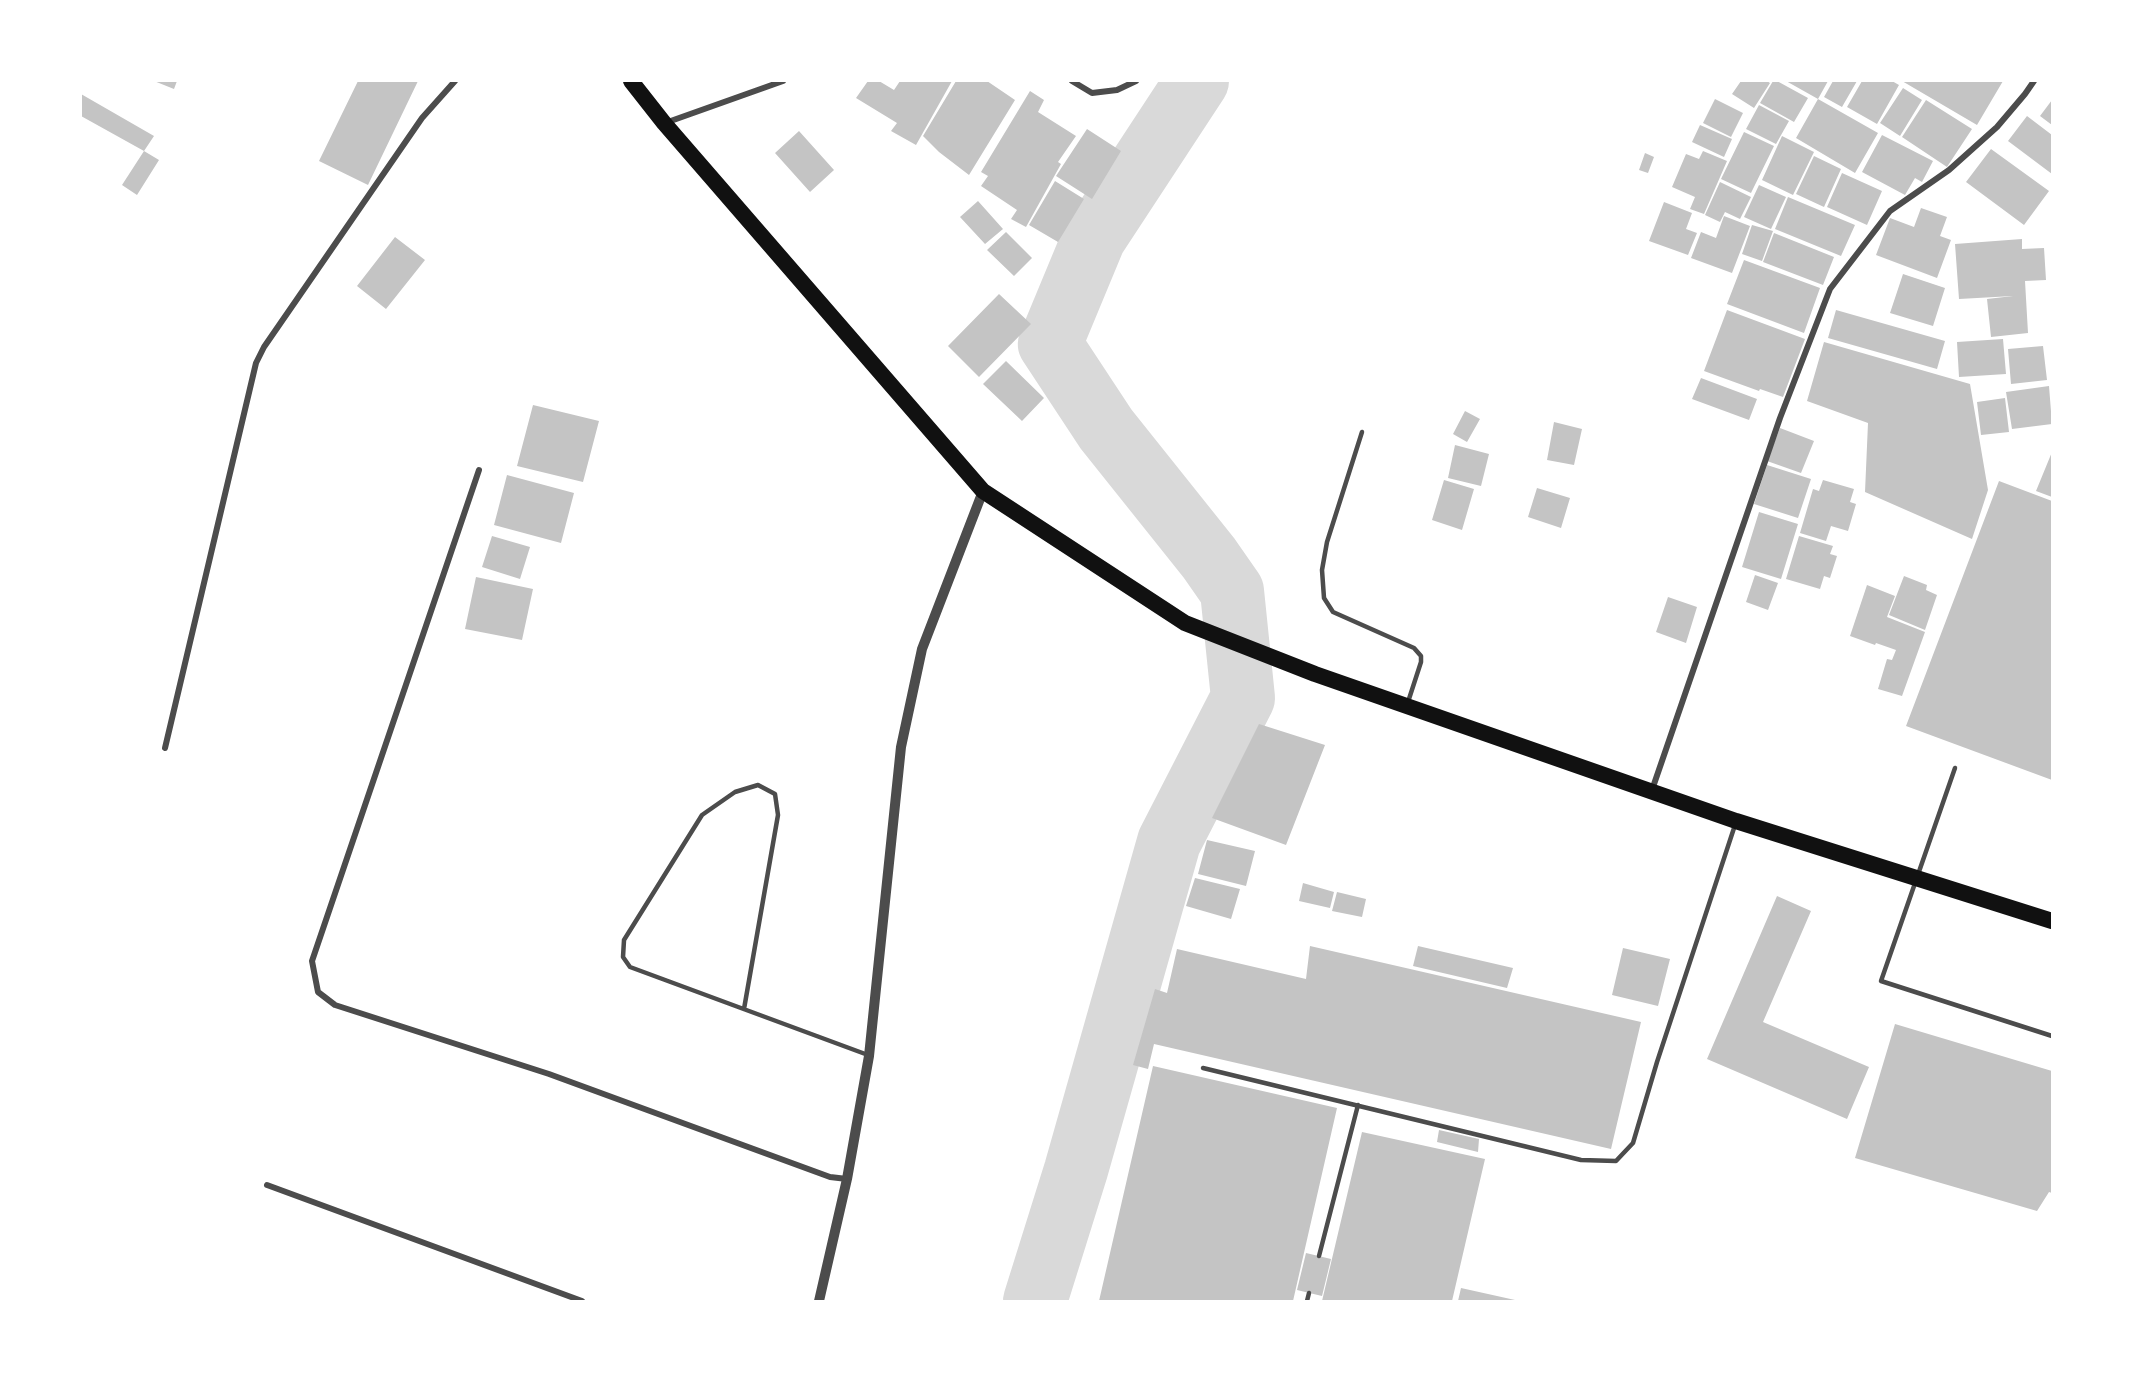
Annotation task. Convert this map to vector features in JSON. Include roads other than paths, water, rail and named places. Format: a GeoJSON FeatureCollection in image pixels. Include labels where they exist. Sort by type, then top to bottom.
{"type":"FeatureCollection","features":[{"type":"Feature","properties":{"kind":"highway"},"geometry":{"type":"LineString","coordinates":[[631,81],[664,123],[983,490],[1185,623],[1315,674],[1736,821],[2052,921]]}},
{"type":"Feature","properties":{"kind":"street"},"geometry":{"type":"LineString","coordinates":[[165,748],[256,363],[264,346],[395,156],[422,118],[455,81]]}},
{"type":"Feature","properties":{"kind":"street"},"geometry":{"type":"LineString","coordinates":[[664,123],[783,81]]}},
{"type":"Feature","properties":{"kind":"street"},"geometry":{"type":"LineString","coordinates":[[1072,81],[1092,93],[1117,90],[1136,81]]}},
{"type":"Feature","properties":{"kind":"street"},"geometry":{"type":"LineString","coordinates":[[1651,791],[1765,460],[1830,289],[1890,212],[1957,163],[1997,127],[2034,81]]}},
{"type":"Feature","properties":{"kind":"street"},"geometry":{"type":"LineString","coordinates":[[479,470],[312,961],[318,992],[335,1005],[549,1074],[830,1177],[847,1179]]}},
{"type":"Feature","properties":{"kind":"street"},"geometry":{"type":"LineString","coordinates":[[819,1301],[847,1179],[869,1056],[901,747],[922,649],[983,490]]}},
{"type":"Feature","properties":{"kind":"street"},"geometry":{"type":"LineString","coordinates":[[267,1185],[582,1301]]}},
{"type":"Feature","properties":{"kind":"lane"},"geometry":{"type":"LineString","coordinates":[[1362,432],[1327,542],[1322,570],[1324,598],[1333,612],[1414,648],[1421,656],[1407,706]]}},
{"type":"Feature","properties":{"kind":"lane"},"geometry":{"type":"LineString","coordinates":[[1955,768],[1881,981],[2052,1036]]}},
{"type":"Feature","properties":{"kind":"lane"},"geometry":{"type":"LineString","coordinates":[[744,1009],[778,815],[775,794],[758,785],[735,792],[702,815],[624,940],[622,957],[630,967],[869,1056]]}},
{"type":"Feature","properties":{"kind":"lane"},"geometry":{"type":"LineString","coordinates":[[1203,1068],[1581,1160],[1616,1161],[1633,1143],[1657,1062],[1736,821]]}},
{"type":"Feature","properties":{"kind":"lane"},"geometry":{"type":"LineString","coordinates":[[1319,1256],[1358,1105]]}},
{"type":"Feature","properties":{"kind":"lane"},"geometry":{"type":"LineString","coordinates":[[1308,1301],[1309,1293]]}},
{"type":"Feature","properties":{"kind":"waterway"},"geometry":{"type":"LineString","coordinates":[[1035,1301],[1076,1170],[1169,842],[1243,698],[1232,591],[1209,558],[1106,429],[1050,344],[1094,238],[1197,81]]}}]}
